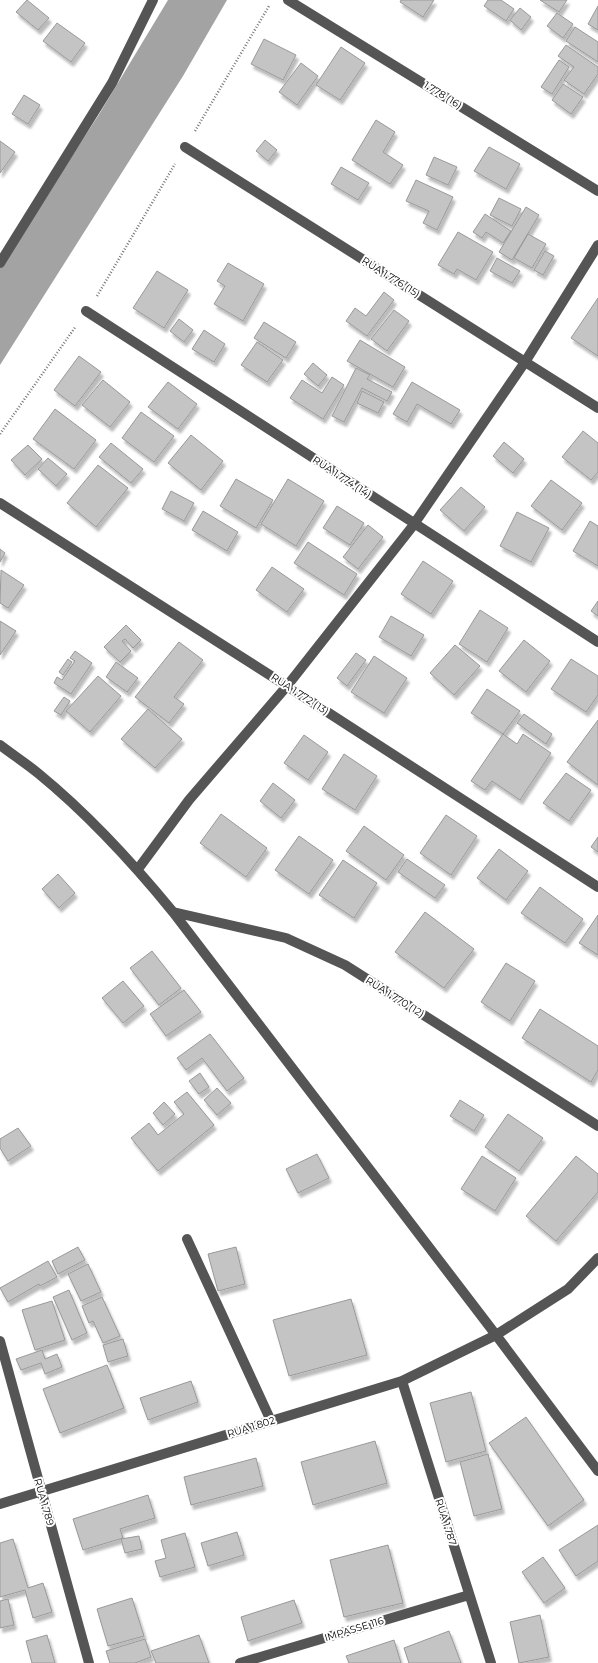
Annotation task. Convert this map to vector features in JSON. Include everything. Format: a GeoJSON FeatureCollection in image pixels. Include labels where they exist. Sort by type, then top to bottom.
{"type":"FeatureCollection","features":[{"type":"Feature","properties":{"kind":"street"},"geometry":{"type":"LineString","coordinates":[[0,263],[112,83],[153,0]]}},
{"type":"Feature","properties":{"kind":"street","name":"1.778 (16)"},"geometry":{"type":"LineString","coordinates":[[288,0],[598,190]]}},
{"type":"Feature","properties":{"kind":"street","name":"RUA 1.776 (15)"},"geometry":{"type":"LineString","coordinates":[[185,147],[598,408]]}},
{"type":"Feature","properties":{"kind":"street"},"geometry":{"type":"LineString","coordinates":[[138,869],[189,800],[288,686],[414,524],[525,362],[598,245]]}},
{"type":"Feature","properties":{"kind":"street","name":"RUA 1.774 (14)"},"geometry":{"type":"LineString","coordinates":[[86,312],[598,642]]}},
{"type":"Feature","properties":{"kind":"street","name":"RUA 1.772 (13)"},"geometry":{"type":"LineString","coordinates":[[0,503],[288,686],[598,887]]}},
{"type":"Feature","properties":{"kind":"street"},"geometry":{"type":"LineString","coordinates":[[0,745],[39,774],[81,812],[138,869],[173,912],[496,1335],[598,1472]]}},
{"type":"Feature","properties":{"kind":"street","name":"RUA 1.770 (12)"},"geometry":{"type":"LineString","coordinates":[[173,912],[286,938],[345,965],[598,1126]]}},
{"type":"Feature","properties":{"kind":"street"},"geometry":{"type":"LineString","coordinates":[[187,1239],[271,1421]]}},
{"type":"Feature","properties":{"kind":"street","name":"RUA 1.802"},"geometry":{"type":"LineString","coordinates":[[0,1504],[402,1381],[496,1335],[568,1289],[598,1258]]}},
{"type":"Feature","properties":{"kind":"street","name":"RUA 1.789"},"geometry":{"type":"LineString","coordinates":[[0,1341],[89,1663]]}},
{"type":"Feature","properties":{"kind":"street","name":"RUA 1.787"},"geometry":{"type":"LineString","coordinates":[[402,1381],[491,1663]]}},
{"type":"Feature","properties":{"kind":"street","name":"IMPASSE 116"},"geometry":{"type":"LineString","coordinates":[[240,1663],[469,1594]]}},
{"type":"Feature","properties":{"kind":"path"},"geometry":{"type":"LineString","coordinates":[[0,434],[97,297],[273,0]]}},
{"type":"Feature","properties":{"kind":"shaded area"},"geometry":{"type":"Polygon","coordinates":[[[168,0],[227,0],[183,76],[0,365],[0,267],[98,116],[168,0]]]}},
{"type":"Feature","properties":{"kind":"building"},"geometry":{"type":"Polygon","coordinates":[[[27,0],[49,18],[38,30],[16,12],[27,0]]]}},
{"type":"Feature","properties":{"kind":"building"},"geometry":{"type":"Polygon","coordinates":[[[401,0],[434,0],[423,17],[400,2],[401,0]]]}},
{"type":"Feature","properties":{"kind":"building"},"geometry":{"type":"Polygon","coordinates":[[[488,0],[501,0],[514,9],[506,21],[484,6],[488,0]]]}},
{"type":"Feature","properties":{"kind":"building"},"geometry":{"type":"Polygon","coordinates":[[[540,0],[567,0],[559,12],[540,0]]]}},
{"type":"Feature","properties":{"kind":"building"},"geometry":{"type":"Polygon","coordinates":[[[598,6],[598,30],[588,24],[598,6]]]}},
{"type":"Feature","properties":{"kind":"building"},"geometry":{"type":"Polygon","coordinates":[[[520,8],[531,17],[521,30],[510,20],[520,8]]]}},
{"type":"Feature","properties":{"kind":"building"},"geometry":{"type":"Polygon","coordinates":[[[557,13],[573,24],[563,38],[547,26],[557,13]]]}},
{"type":"Feature","properties":{"kind":"building"},"geometry":{"type":"Polygon","coordinates":[[[57,23],[85,43],[71,62],[43,41],[57,23]]]}},
{"type":"Feature","properties":{"kind":"building"},"geometry":{"type":"Polygon","coordinates":[[[575,27],[598,42],[598,62],[566,41],[575,27]]]}},
{"type":"Feature","properties":{"kind":"building"},"geometry":{"type":"Polygon","coordinates":[[[264,39],[296,55],[283,80],[251,64],[264,39]]]}},
{"type":"Feature","properties":{"kind":"building"},"geometry":{"type":"Polygon","coordinates":[[[566,45],[598,67],[598,74],[584,94],[564,80],[574,67],[558,56],[566,45]]]}},
{"type":"Feature","properties":{"kind":"building"},"geometry":{"type":"Polygon","coordinates":[[[341,47],[365,63],[340,100],[316,85],[341,47]]]}},
{"type":"Feature","properties":{"kind":"building"},"geometry":{"type":"Polygon","coordinates":[[[559,60],[569,67],[552,94],[541,87],[559,60]]]}},
{"type":"Feature","properties":{"kind":"building"},"geometry":{"type":"Polygon","coordinates":[[[301,63],[318,76],[297,105],[279,92],[301,63]]]}},
{"type":"Feature","properties":{"kind":"building"},"geometry":{"type":"Polygon","coordinates":[[[563,84],[583,97],[571,114],[552,100],[563,84]]]}},
{"type":"Feature","properties":{"kind":"building"},"geometry":{"type":"Polygon","coordinates":[[[24,95],[40,105],[28,124],[12,114],[24,95]]]}},
{"type":"Feature","properties":{"kind":"building"},"geometry":{"type":"Polygon","coordinates":[[[376,120],[395,132],[383,152],[403,165],[390,184],[352,160],[376,120]]]}},
{"type":"Feature","properties":{"kind":"building"},"geometry":{"type":"Polygon","coordinates":[[[265,140],[277,150],[268,161],[256,151],[265,140]]]}},
{"type":"Feature","properties":{"kind":"building"},"geometry":{"type":"Polygon","coordinates":[[[0,141],[15,152],[0,173],[0,141]]]}},
{"type":"Feature","properties":{"kind":"building"},"geometry":{"type":"Polygon","coordinates":[[[489,147],[520,164],[506,189],[474,171],[489,147]]]}},
{"type":"Feature","properties":{"kind":"building"},"geometry":{"type":"Polygon","coordinates":[[[434,157],[457,167],[448,185],[426,175],[434,157]]]}},
{"type":"Feature","properties":{"kind":"building"},"geometry":{"type":"Polygon","coordinates":[[[341,167],[369,183],[358,200],[331,184],[341,167]]]}},
{"type":"Feature","properties":{"kind":"building"},"geometry":{"type":"Polygon","coordinates":[[[416,180],[453,197],[437,230],[423,223],[429,211],[406,201],[416,180]]]}},
{"type":"Feature","properties":{"kind":"building"},"geometry":{"type":"Polygon","coordinates":[[[499,198],[521,209],[512,226],[490,215],[499,198]]]}},
{"type":"Feature","properties":{"kind":"building"},"geometry":{"type":"Polygon","coordinates":[[[526,207],[539,215],[512,260],[499,252],[526,207]]]}},
{"type":"Feature","properties":{"kind":"building"},"geometry":{"type":"Polygon","coordinates":[[[485,214],[511,231],[503,243],[486,232],[482,238],[473,232],[485,214]]]}},
{"type":"Feature","properties":{"kind":"building"},"geometry":{"type":"Polygon","coordinates":[[[458,232],[493,252],[476,280],[457,269],[454,274],[438,265],[458,232]]]}},
{"type":"Feature","properties":{"kind":"building"},"geometry":{"type":"Polygon","coordinates":[[[528,234],[546,244],[532,268],[514,258],[528,234]]]}},
{"type":"Feature","properties":{"kind":"building"},"geometry":{"type":"Polygon","coordinates":[[[545,251],[554,256],[543,275],[534,270],[545,251]]]}},
{"type":"Feature","properties":{"kind":"building"},"geometry":{"type":"Polygon","coordinates":[[[497,258],[520,271],[512,283],[490,271],[497,258]]]}},
{"type":"Feature","properties":{"kind":"building"},"geometry":{"type":"Polygon","coordinates":[[[228,263],[264,284],[243,321],[214,304],[225,286],[217,281],[228,263]]]}},
{"type":"Feature","properties":{"kind":"building"},"geometry":{"type":"Polygon","coordinates":[[[157,271],[188,290],[164,328],[133,308],[157,271]]]}},
{"type":"Feature","properties":{"kind":"building"},"geometry":{"type":"Polygon","coordinates":[[[384,292],[394,300],[367,336],[346,321],[355,308],[366,316],[384,292]]]}},
{"type":"Feature","properties":{"kind":"building"},"geometry":{"type":"Polygon","coordinates":[[[598,298],[598,356],[571,338],[598,298]]]}},
{"type":"Feature","properties":{"kind":"building"},"geometry":{"type":"Polygon","coordinates":[[[394,310],[409,321],[387,351],[371,339],[394,310]]]}},
{"type":"Feature","properties":{"kind":"building"},"geometry":{"type":"Polygon","coordinates":[[[179,319],[193,330],[184,342],[170,331],[179,319]]]}},
{"type":"Feature","properties":{"kind":"building"},"geometry":{"type":"Polygon","coordinates":[[[264,322],[296,342],[286,358],[254,338],[264,322]]]}},
{"type":"Feature","properties":{"kind":"building"},"geometry":{"type":"Polygon","coordinates":[[[204,330],[225,344],[214,362],[192,349],[204,330]]]}},
{"type":"Feature","properties":{"kind":"building"},"geometry":{"type":"Polygon","coordinates":[[[360,340],[405,367],[393,387],[347,361],[360,340]]]}},
{"type":"Feature","properties":{"kind":"building"},"geometry":{"type":"Polygon","coordinates":[[[257,342],[283,360],[267,382],[241,365],[257,342]]]}},
{"type":"Feature","properties":{"kind":"building"},"geometry":{"type":"Polygon","coordinates":[[[79,356],[101,372],[75,406],[54,390],[79,356]]]}},
{"type":"Feature","properties":{"kind":"building"},"geometry":{"type":"Polygon","coordinates":[[[313,363],[327,375],[318,386],[304,374],[313,363]]]}},
{"type":"Feature","properties":{"kind":"building"},"geometry":{"type":"Polygon","coordinates":[[[356,368],[370,375],[367,379],[392,392],[387,401],[362,388],[344,422],[332,416],[356,368]]]}},
{"type":"Feature","properties":{"kind":"building"},"geometry":{"type":"Polygon","coordinates":[[[332,377],[344,385],[323,419],[290,398],[302,380],[322,393],[332,377]]]}},
{"type":"Feature","properties":{"kind":"building"},"geometry":{"type":"Polygon","coordinates":[[[103,380],[130,402],[110,427],[82,405],[103,380]]]}},
{"type":"Feature","properties":{"kind":"building"},"geometry":{"type":"Polygon","coordinates":[[[168,382],[197,404],[178,429],[148,407],[168,382]]]}},
{"type":"Feature","properties":{"kind":"building"},"geometry":{"type":"Polygon","coordinates":[[[412,382],[460,410],[451,424],[417,404],[407,422],[393,414],[412,382]]]}},
{"type":"Feature","properties":{"kind":"building"},"geometry":{"type":"Polygon","coordinates":[[[362,391],[384,402],[378,413],[357,403],[362,391]]]}},
{"type":"Feature","properties":{"kind":"building"},"geometry":{"type":"Polygon","coordinates":[[[55,409],[96,440],[74,469],[33,439],[55,409]]]}},
{"type":"Feature","properties":{"kind":"building"},"geometry":{"type":"Polygon","coordinates":[[[141,412],[174,436],[154,462],[122,438],[141,412]]]}},
{"type":"Feature","properties":{"kind":"building"},"geometry":{"type":"Polygon","coordinates":[[[583,431],[598,443],[598,472],[591,480],[562,457],[583,431]]]}},
{"type":"Feature","properties":{"kind":"building"},"geometry":{"type":"Polygon","coordinates":[[[191,435],[223,461],[201,490],[168,463],[191,435]]]}},
{"type":"Feature","properties":{"kind":"building"},"geometry":{"type":"Polygon","coordinates":[[[504,442],[524,459],[513,473],[493,456],[504,442]]]}},
{"type":"Feature","properties":{"kind":"building"},"geometry":{"type":"Polygon","coordinates":[[[111,443],[143,469],[131,483],[99,457],[111,443]]]}},
{"type":"Feature","properties":{"kind":"building"},"geometry":{"type":"Polygon","coordinates":[[[28,445],[42,459],[25,475],[11,460],[28,445]]]}},
{"type":"Feature","properties":{"kind":"building"},"geometry":{"type":"Polygon","coordinates":[[[48,458],[67,474],[56,486],[38,469],[48,458]]]}},
{"type":"Feature","properties":{"kind":"building"},"geometry":{"type":"Polygon","coordinates":[[[98,465],[128,488],[96,527],[67,503],[98,465]]]}},
{"type":"Feature","properties":{"kind":"building"},"geometry":{"type":"Polygon","coordinates":[[[236,479],[273,500],[256,528],[220,506],[236,479]]]}},
{"type":"Feature","properties":{"kind":"building"},"geometry":{"type":"Polygon","coordinates":[[[288,479],[324,501],[296,546],[261,524],[288,479]]]}},
{"type":"Feature","properties":{"kind":"building"},"geometry":{"type":"Polygon","coordinates":[[[551,480],[582,503],[562,530],[531,506],[551,480]]]}},
{"type":"Feature","properties":{"kind":"building"},"geometry":{"type":"Polygon","coordinates":[[[461,487],[485,507],[464,531],[440,510],[461,487]]]}},
{"type":"Feature","properties":{"kind":"building"},"geometry":{"type":"Polygon","coordinates":[[[171,491],[194,503],[184,521],[162,509],[171,491]]]}},
{"type":"Feature","properties":{"kind":"building"},"geometry":{"type":"Polygon","coordinates":[[[337,506],[364,523],[350,545],[323,528],[337,506]]]}},
{"type":"Feature","properties":{"kind":"building"},"geometry":{"type":"Polygon","coordinates":[[[203,511],[238,532],[227,551],[192,530],[203,511]]]}},
{"type":"Feature","properties":{"kind":"building"},"geometry":{"type":"Polygon","coordinates":[[[517,512],[549,528],[531,562],[500,546],[517,512]]]}},
{"type":"Feature","properties":{"kind":"building"},"geometry":{"type":"Polygon","coordinates":[[[590,521],[598,526],[598,566],[573,551],[590,521]]]}},
{"type":"Feature","properties":{"kind":"building"},"geometry":{"type":"Polygon","coordinates":[[[368,525],[383,537],[358,569],[343,557],[368,525]]]}},
{"type":"Feature","properties":{"kind":"building"},"geometry":{"type":"Polygon","coordinates":[[[308,542],[357,574],[344,595],[294,563],[308,542]]]}},
{"type":"Feature","properties":{"kind":"building"},"geometry":{"type":"Polygon","coordinates":[[[0,549],[5,553],[0,562],[0,549]]]}},
{"type":"Feature","properties":{"kind":"building"},"geometry":{"type":"Polygon","coordinates":[[[423,561],[453,581],[431,614],[401,594],[423,561]]]}},
{"type":"Feature","properties":{"kind":"building"},"geometry":{"type":"Polygon","coordinates":[[[272,567],[304,589],[287,612],[256,590],[272,567]]]}},
{"type":"Feature","properties":{"kind":"building"},"geometry":{"type":"Polygon","coordinates":[[[1,570],[24,585],[8,608],[0,603],[1,570]]]}},
{"type":"Feature","properties":{"kind":"building"},"geometry":{"type":"Polygon","coordinates":[[[598,601],[598,616],[591,611],[598,601]]]}},
{"type":"Feature","properties":{"kind":"building"},"geometry":{"type":"Polygon","coordinates":[[[480,610],[508,628],[487,662],[459,644],[480,610]]]}},
{"type":"Feature","properties":{"kind":"building"},"geometry":{"type":"Polygon","coordinates":[[[391,616],[424,635],[411,656],[379,637],[391,616]]]}},
{"type":"Feature","properties":{"kind":"building"},"geometry":{"type":"Polygon","coordinates":[[[0,621],[16,631],[0,655],[0,621]]]}},
{"type":"Feature","properties":{"kind":"building"},"geometry":{"type":"Polygon","coordinates":[[[126,625],[141,640],[133,648],[125,639],[122,641],[131,651],[120,662],[104,647],[126,625]]]}},
{"type":"Feature","properties":{"kind":"building"},"geometry":{"type":"Polygon","coordinates":[[[524,640],[550,661],[526,692],[499,671],[524,640]]]}},
{"type":"Feature","properties":{"kind":"building"},"geometry":{"type":"Polygon","coordinates":[[[179,642],[203,660],[174,697],[184,704],[169,723],[135,697],[179,642]]]}},
{"type":"Feature","properties":{"kind":"building"},"geometry":{"type":"Polygon","coordinates":[[[455,645],[480,666],[454,695],[430,673],[455,645]]]}},
{"type":"Feature","properties":{"kind":"building"},"geometry":{"type":"Polygon","coordinates":[[[75,651],[92,663],[71,694],[54,683],[57,677],[62,680],[75,661],[70,658],[75,651]]]}},
{"type":"Feature","properties":{"kind":"building"},"geometry":{"type":"Polygon","coordinates":[[[356,653],[366,660],[347,686],[337,678],[356,653]]]}},
{"type":"Feature","properties":{"kind":"building"},"geometry":{"type":"Polygon","coordinates":[[[374,656],[407,678],[384,713],[351,692],[374,656]]]}},
{"type":"Feature","properties":{"kind":"building"},"geometry":{"type":"Polygon","coordinates":[[[68,659],[72,662],[63,675],[59,672],[68,659]]]}},
{"type":"Feature","properties":{"kind":"building"},"geometry":{"type":"Polygon","coordinates":[[[571,659],[598,676],[598,695],[586,712],[551,689],[571,659]]]}},
{"type":"Feature","properties":{"kind":"building"},"geometry":{"type":"Polygon","coordinates":[[[116,662],[138,678],[127,692],[106,677],[116,662]]]}},
{"type":"Feature","properties":{"kind":"building"},"geometry":{"type":"Polygon","coordinates":[[[98,676],[121,696],[90,732],[66,711],[98,676]]]}},
{"type":"Feature","properties":{"kind":"building"},"geometry":{"type":"Polygon","coordinates":[[[487,689],[520,711],[503,734],[471,713],[487,689]]]}},
{"type":"Feature","properties":{"kind":"building"},"geometry":{"type":"Polygon","coordinates":[[[64,697],[70,701],[61,715],[54,711],[64,697]]]}},
{"type":"Feature","properties":{"kind":"building"},"geometry":{"type":"Polygon","coordinates":[[[148,709],[182,739],[155,768],[121,739],[148,709]]]}},
{"type":"Feature","properties":{"kind":"building"},"geometry":{"type":"Polygon","coordinates":[[[524,714],[552,734],[546,744],[517,723],[524,714]]]}},
{"type":"Feature","properties":{"kind":"building"},"geometry":{"type":"Polygon","coordinates":[[[598,720],[598,785],[567,762],[598,720]]]}},
{"type":"Feature","properties":{"kind":"building"},"geometry":{"type":"Polygon","coordinates":[[[503,734],[517,744],[523,734],[551,753],[520,800],[492,781],[485,790],[471,781],[503,734]]]}},
{"type":"Feature","properties":{"kind":"building"},"geometry":{"type":"Polygon","coordinates":[[[304,735],[328,752],[308,780],[284,763],[304,735]]]}},
{"type":"Feature","properties":{"kind":"building"},"geometry":{"type":"Polygon","coordinates":[[[344,754],[377,776],[355,810],[322,789],[344,754]]]}},
{"type":"Feature","properties":{"kind":"building"},"geometry":{"type":"Polygon","coordinates":[[[566,773],[591,790],[569,821],[543,803],[566,773]]]}},
{"type":"Feature","properties":{"kind":"building"},"geometry":{"type":"Polygon","coordinates":[[[273,783],[295,800],[281,818],[260,801],[273,783]]]}},
{"type":"Feature","properties":{"kind":"building"},"geometry":{"type":"Polygon","coordinates":[[[221,814],[267,848],[246,877],[200,843],[221,814]]]}},
{"type":"Feature","properties":{"kind":"building"},"geometry":{"type":"Polygon","coordinates":[[[446,815],[477,836],[451,875],[420,853],[446,815]]]}},
{"type":"Feature","properties":{"kind":"building"},"geometry":{"type":"Polygon","coordinates":[[[364,826],[404,855],[386,880],[346,851],[364,826]]]}},
{"type":"Feature","properties":{"kind":"building"},"geometry":{"type":"Polygon","coordinates":[[[299,836],[333,860],[309,894],[275,870],[299,836]]]}},
{"type":"Feature","properties":{"kind":"building"},"geometry":{"type":"Polygon","coordinates":[[[598,837],[598,852],[591,847],[598,837]]]}},
{"type":"Feature","properties":{"kind":"building"},"geometry":{"type":"Polygon","coordinates":[[[499,849],[528,871],[506,900],[477,878],[499,849]]]}},
{"type":"Feature","properties":{"kind":"building"},"geometry":{"type":"Polygon","coordinates":[[[407,859],[445,885],[435,898],[398,872],[407,859]]]}},
{"type":"Feature","properties":{"kind":"building"},"geometry":{"type":"Polygon","coordinates":[[[343,860],[377,883],[354,918],[319,895],[343,860]]]}},
{"type":"Feature","properties":{"kind":"building"},"geometry":{"type":"Polygon","coordinates":[[[58,874],[75,893],[59,908],[42,889],[58,874]]]}},
{"type":"Feature","properties":{"kind":"building"},"geometry":{"type":"Polygon","coordinates":[[[540,887],[583,919],[565,943],[521,913],[540,887]]]}},
{"type":"Feature","properties":{"kind":"building"},"geometry":{"type":"Polygon","coordinates":[[[425,912],[474,949],[444,988],[395,952],[425,912]]]}},
{"type":"Feature","properties":{"kind":"building"},"geometry":{"type":"Polygon","coordinates":[[[598,915],[598,955],[579,943],[598,915]]]}},
{"type":"Feature","properties":{"kind":"building"},"geometry":{"type":"Polygon","coordinates":[[[152,951],[181,988],[159,1005],[130,968],[152,951]]]}},
{"type":"Feature","properties":{"kind":"building"},"geometry":{"type":"Polygon","coordinates":[[[506,963],[535,981],[510,1021],[481,1002],[506,963]]]}},
{"type":"Feature","properties":{"kind":"building"},"geometry":{"type":"Polygon","coordinates":[[[123,981],[144,1006],[123,1023],[102,998],[123,981]]]}},
{"type":"Feature","properties":{"kind":"building"},"geometry":{"type":"Polygon","coordinates":[[[184,990],[201,1012],[166,1036],[150,1014],[184,990]]]}},
{"type":"Feature","properties":{"kind":"building"},"geometry":{"type":"Polygon","coordinates":[[[540,1009],[598,1046],[598,1070],[591,1082],[522,1038],[540,1009]]]}},
{"type":"Feature","properties":{"kind":"building"},"geometry":{"type":"Polygon","coordinates":[[[210,1034],[244,1078],[227,1091],[202,1058],[186,1070],[177,1058],[210,1034]]]}},
{"type":"Feature","properties":{"kind":"building"},"geometry":{"type":"Polygon","coordinates":[[[200,1073],[209,1087],[199,1094],[189,1081],[200,1073]]]}},
{"type":"Feature","properties":{"kind":"building"},"geometry":{"type":"Polygon","coordinates":[[[217,1088],[231,1103],[217,1115],[204,1100],[217,1088]]]}},
{"type":"Feature","properties":{"kind":"building"},"geometry":{"type":"Polygon","coordinates":[[[187,1092],[214,1125],[158,1171],[131,1138],[149,1123],[158,1135],[184,1114],[174,1102],[187,1092]]]}},
{"type":"Feature","properties":{"kind":"building"},"geometry":{"type":"Polygon","coordinates":[[[460,1100],[484,1115],[474,1131],[450,1116],[460,1100]]]}},
{"type":"Feature","properties":{"kind":"building"},"geometry":{"type":"Polygon","coordinates":[[[164,1102],[175,1114],[163,1125],[153,1113],[164,1102]]]}},
{"type":"Feature","properties":{"kind":"building"},"geometry":{"type":"Polygon","coordinates":[[[508,1114],[543,1138],[519,1171],[485,1147],[508,1114]]]}},
{"type":"Feature","properties":{"kind":"building"},"geometry":{"type":"Polygon","coordinates":[[[18,1128],[31,1146],[8,1161],[0,1148],[0,1139],[18,1128]]]}},
{"type":"Feature","properties":{"kind":"building"},"geometry":{"type":"Polygon","coordinates":[[[317,1154],[329,1178],[298,1193],[286,1169],[317,1154]]]}},
{"type":"Feature","properties":{"kind":"building"},"geometry":{"type":"Polygon","coordinates":[[[482,1156],[516,1178],[495,1211],[461,1189],[482,1156]]]}},
{"type":"Feature","properties":{"kind":"building"},"geometry":{"type":"Polygon","coordinates":[[[576,1156],[598,1174],[598,1192],[556,1241],[526,1216],[576,1156]]]}},
{"type":"Feature","properties":{"kind":"building"},"geometry":{"type":"Polygon","coordinates":[[[78,1247],[85,1260],[58,1274],[52,1261],[78,1247]]]}},
{"type":"Feature","properties":{"kind":"building"},"geometry":{"type":"Polygon","coordinates":[[[236,1247],[245,1284],[218,1291],[208,1254],[236,1247]]]}},
{"type":"Feature","properties":{"kind":"building"},"geometry":{"type":"Polygon","coordinates":[[[48,1261],[57,1277],[40,1286],[39,1284],[8,1302],[0,1288],[48,1261]]]}},
{"type":"Feature","properties":{"kind":"building"},"geometry":{"type":"Polygon","coordinates":[[[88,1264],[101,1292],[81,1301],[68,1274],[88,1264]]]}},
{"type":"Feature","properties":{"kind":"building"},"geometry":{"type":"Polygon","coordinates":[[[69,1290],[87,1333],[72,1340],[53,1297],[69,1290]]]}},
{"type":"Feature","properties":{"kind":"building"},"geometry":{"type":"Polygon","coordinates":[[[102,1297],[120,1336],[103,1343],[93,1321],[89,1323],[82,1306],[102,1297]]]}},
{"type":"Feature","properties":{"kind":"building"},"geometry":{"type":"Polygon","coordinates":[[[351,1299],[367,1355],[289,1376],[273,1320],[351,1299]]]}},
{"type":"Feature","properties":{"kind":"building"},"geometry":{"type":"Polygon","coordinates":[[[52,1301],[65,1340],[35,1350],[22,1310],[52,1301]]]}},
{"type":"Feature","properties":{"kind":"building"},"geometry":{"type":"Polygon","coordinates":[[[123,1339],[128,1356],[108,1362],[103,1345],[123,1339]]]}},
{"type":"Feature","properties":{"kind":"building"},"geometry":{"type":"Polygon","coordinates":[[[42,1350],[45,1359],[57,1354],[62,1367],[45,1374],[41,1363],[21,1370],[16,1359],[42,1350]]]}},
{"type":"Feature","properties":{"kind":"building"},"geometry":{"type":"Polygon","coordinates":[[[107,1365],[124,1408],[60,1433],[43,1389],[107,1365]]]}},
{"type":"Feature","properties":{"kind":"building"},"geometry":{"type":"Polygon","coordinates":[[[191,1381],[198,1402],[148,1420],[140,1398],[191,1381]]]}},
{"type":"Feature","properties":{"kind":"building"},"geometry":{"type":"Polygon","coordinates":[[[471,1392],[486,1451],[446,1462],[430,1403],[471,1392]]]}},
{"type":"Feature","properties":{"kind":"building"},"geometry":{"type":"Polygon","coordinates":[[[526,1417],[584,1500],[548,1526],[489,1443],[526,1417]]]}},
{"type":"Feature","properties":{"kind":"building"},"geometry":{"type":"Polygon","coordinates":[[[375,1441],[387,1483],[313,1505],[301,1462],[375,1441]]]}},
{"type":"Feature","properties":{"kind":"building"},"geometry":{"type":"Polygon","coordinates":[[[488,1454],[502,1509],[474,1516],[460,1462],[488,1454]]]}},
{"type":"Feature","properties":{"kind":"building"},"geometry":{"type":"Polygon","coordinates":[[[256,1458],[263,1486],[191,1505],[184,1477],[256,1458]]]}},
{"type":"Feature","properties":{"kind":"building"},"geometry":{"type":"Polygon","coordinates":[[[148,1495],[155,1518],[120,1529],[123,1538],[83,1550],[73,1519],[148,1495]]]}},
{"type":"Feature","properties":{"kind":"building"},"geometry":{"type":"Polygon","coordinates":[[[598,1525],[598,1561],[576,1576],[559,1550],[598,1525]]]}},
{"type":"Feature","properties":{"kind":"building"},"geometry":{"type":"Polygon","coordinates":[[[237,1532],[244,1555],[208,1566],[201,1543],[237,1532]]]}},
{"type":"Feature","properties":{"kind":"building"},"geometry":{"type":"Polygon","coordinates":[[[185,1533],[195,1567],[160,1577],[155,1561],[166,1558],[161,1540],[185,1533]]]}},
{"type":"Feature","properties":{"kind":"building"},"geometry":{"type":"Polygon","coordinates":[[[139,1536],[142,1549],[125,1553],[121,1539],[139,1536]]]}},
{"type":"Feature","properties":{"kind":"building"},"geometry":{"type":"Polygon","coordinates":[[[13,1539],[28,1588],[43,1583],[52,1612],[33,1618],[25,1590],[0,1597],[0,1543],[13,1539]]]}},
{"type":"Feature","properties":{"kind":"building"},"geometry":{"type":"Polygon","coordinates":[[[388,1545],[403,1603],[344,1617],[330,1560],[388,1545]]]}},
{"type":"Feature","properties":{"kind":"building"},"geometry":{"type":"Polygon","coordinates":[[[543,1557],[565,1588],[544,1603],[522,1572],[543,1557]]]}},
{"type":"Feature","properties":{"kind":"building"},"geometry":{"type":"Polygon","coordinates":[[[132,1598],[144,1636],[108,1646],[97,1609],[132,1598]]]}},
{"type":"Feature","properties":{"kind":"building"},"geometry":{"type":"Polygon","coordinates":[[[8,1599],[14,1625],[0,1628],[0,1601],[8,1599]]]}},
{"type":"Feature","properties":{"kind":"building"},"geometry":{"type":"Polygon","coordinates":[[[294,1600],[302,1623],[248,1641],[241,1617],[294,1600]]]}},
{"type":"Feature","properties":{"kind":"building"},"geometry":{"type":"Polygon","coordinates":[[[540,1615],[549,1657],[519,1663],[510,1622],[540,1615]]]}},
{"type":"Feature","properties":{"kind":"building"},"geometry":{"type":"Polygon","coordinates":[[[449,1631],[461,1663],[409,1663],[404,1648],[449,1631]]]}},
{"type":"Feature","properties":{"kind":"building"},"geometry":{"type":"Polygon","coordinates":[[[47,1635],[55,1663],[32,1663],[26,1641],[47,1635]]]}},
{"type":"Feature","properties":{"kind":"building"},"geometry":{"type":"Polygon","coordinates":[[[199,1635],[209,1663],[156,1663],[151,1651],[199,1635]]]}},
{"type":"Feature","properties":{"kind":"building"},"geometry":{"type":"Polygon","coordinates":[[[145,1639],[151,1657],[135,1663],[110,1663],[106,1651],[145,1639]]]}},
{"type":"Feature","properties":{"kind":"building"},"geometry":{"type":"Polygon","coordinates":[[[394,1640],[401,1663],[349,1663],[346,1656],[394,1640]]]}}]}
